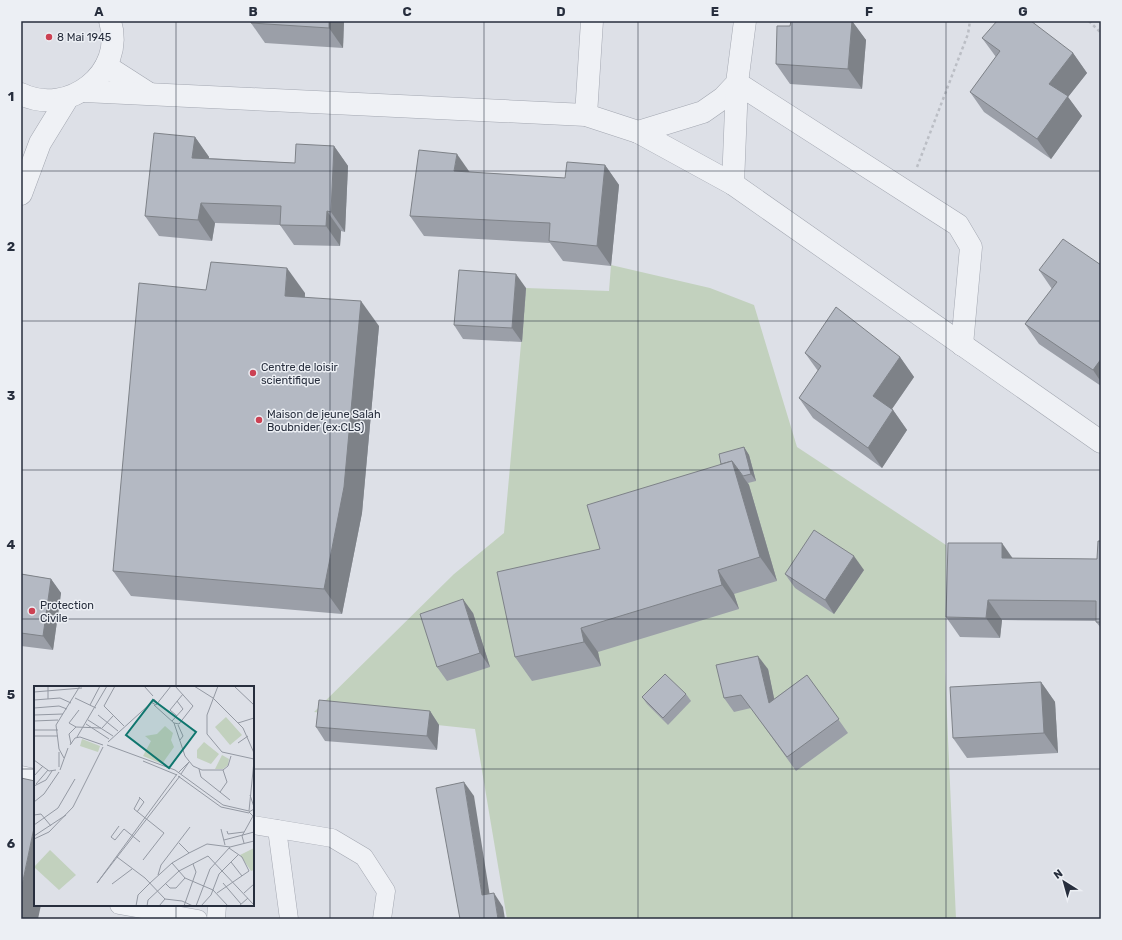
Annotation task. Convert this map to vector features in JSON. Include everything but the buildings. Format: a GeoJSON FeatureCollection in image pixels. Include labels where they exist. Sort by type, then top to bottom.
{"type":"FeatureCollection","features":[{"type":"Feature","properties":{"kind":"street"},"geometry":{"type":"LineString","coordinates":[[21,194],[40,143],[76,95],[97,80],[106,66],[112,48],[113,28],[110,21]]}},
{"type":"Feature","properties":{"kind":"street"},"geometry":{"type":"LineString","coordinates":[[586,115],[592,21]]}},
{"type":"Feature","properties":{"kind":"street"},"geometry":{"type":"LineString","coordinates":[[733,184],[737,83],[745,21]]}},
{"type":"Feature","properties":{"kind":"street"},"geometry":{"type":"LineString","coordinates":[[106,66],[149,94]]}},
{"type":"Feature","properties":{"kind":"street"},"geometry":{"type":"LineString","coordinates":[[638,132],[703,112],[723,98],[737,83]]}},
{"type":"Feature","properties":{"kind":"street"},"geometry":{"type":"LineString","coordinates":[[737,83],[958,225],[971,247],[962,345]]}},
{"type":"Feature","properties":{"kind":"street"},"geometry":{"type":"LineString","coordinates":[[21,94],[29,98],[48,101],[76,95],[149,94],[586,115],[638,132],[733,184],[1101,442]]}},
{"type":"Feature","properties":{"kind":"lane"},"geometry":{"type":"LineString","coordinates":[[21,775],[34,778]]}},
{"type":"Feature","properties":{"kind":"lane"},"geometry":{"type":"LineString","coordinates":[[254,825],[332,838],[364,857],[386,892],[382,919]]}},
{"type":"Feature","properties":{"kind":"lane"},"geometry":{"type":"LineString","coordinates":[[277,829],[289,919]]}},
{"type":"Feature","properties":{"kind":"lane"},"geometry":{"type":"LineString","coordinates":[[112,919],[115,906]]}},
{"type":"Feature","properties":{"kind":"lane"},"geometry":{"type":"LineString","coordinates":[[125,906],[198,919]]}},
{"type":"Feature","properties":{"kind":"lane"},"geometry":{"type":"LineString","coordinates":[[216,906],[216,919]]}},
{"type":"Feature","properties":{"kind":"path"},"geometry":{"type":"LineString","coordinates":[[907,193],[968,34],[970,21]]}},
{"type":"Feature","properties":{"kind":"path"},"geometry":{"type":"LineString","coordinates":[[1089,21],[1101,33]]}},
{"type":"Feature","properties":{"kind":"green space"},"geometry":{"type":"Polygon","coordinates":[[[611,265],[710,288],[754,305],[797,447],[946,545],[945,671],[956,919],[507,919],[475,729],[314,712],[454,574],[504,533],[526,288],[609,291],[611,265]]]}},
{"type":"Feature","properties":{"kind":"place","name":"8 Mai 1945"},"geometry":{"type":"Point","coordinates":[49,37]}},
{"type":"Feature","properties":{"kind":"place","name":"Centre de loisir scientifique"},"geometry":{"type":"Point","coordinates":[253,373]}},
{"type":"Feature","properties":{"kind":"place","name":"Maison de jeune Salah Boubnider (ex:CLS)"},"geometry":{"type":"Point","coordinates":[259,420]}},
{"type":"Feature","properties":{"kind":"place","name":"Protection Civile"},"geometry":{"type":"Point","coordinates":[32,611]}}]}
